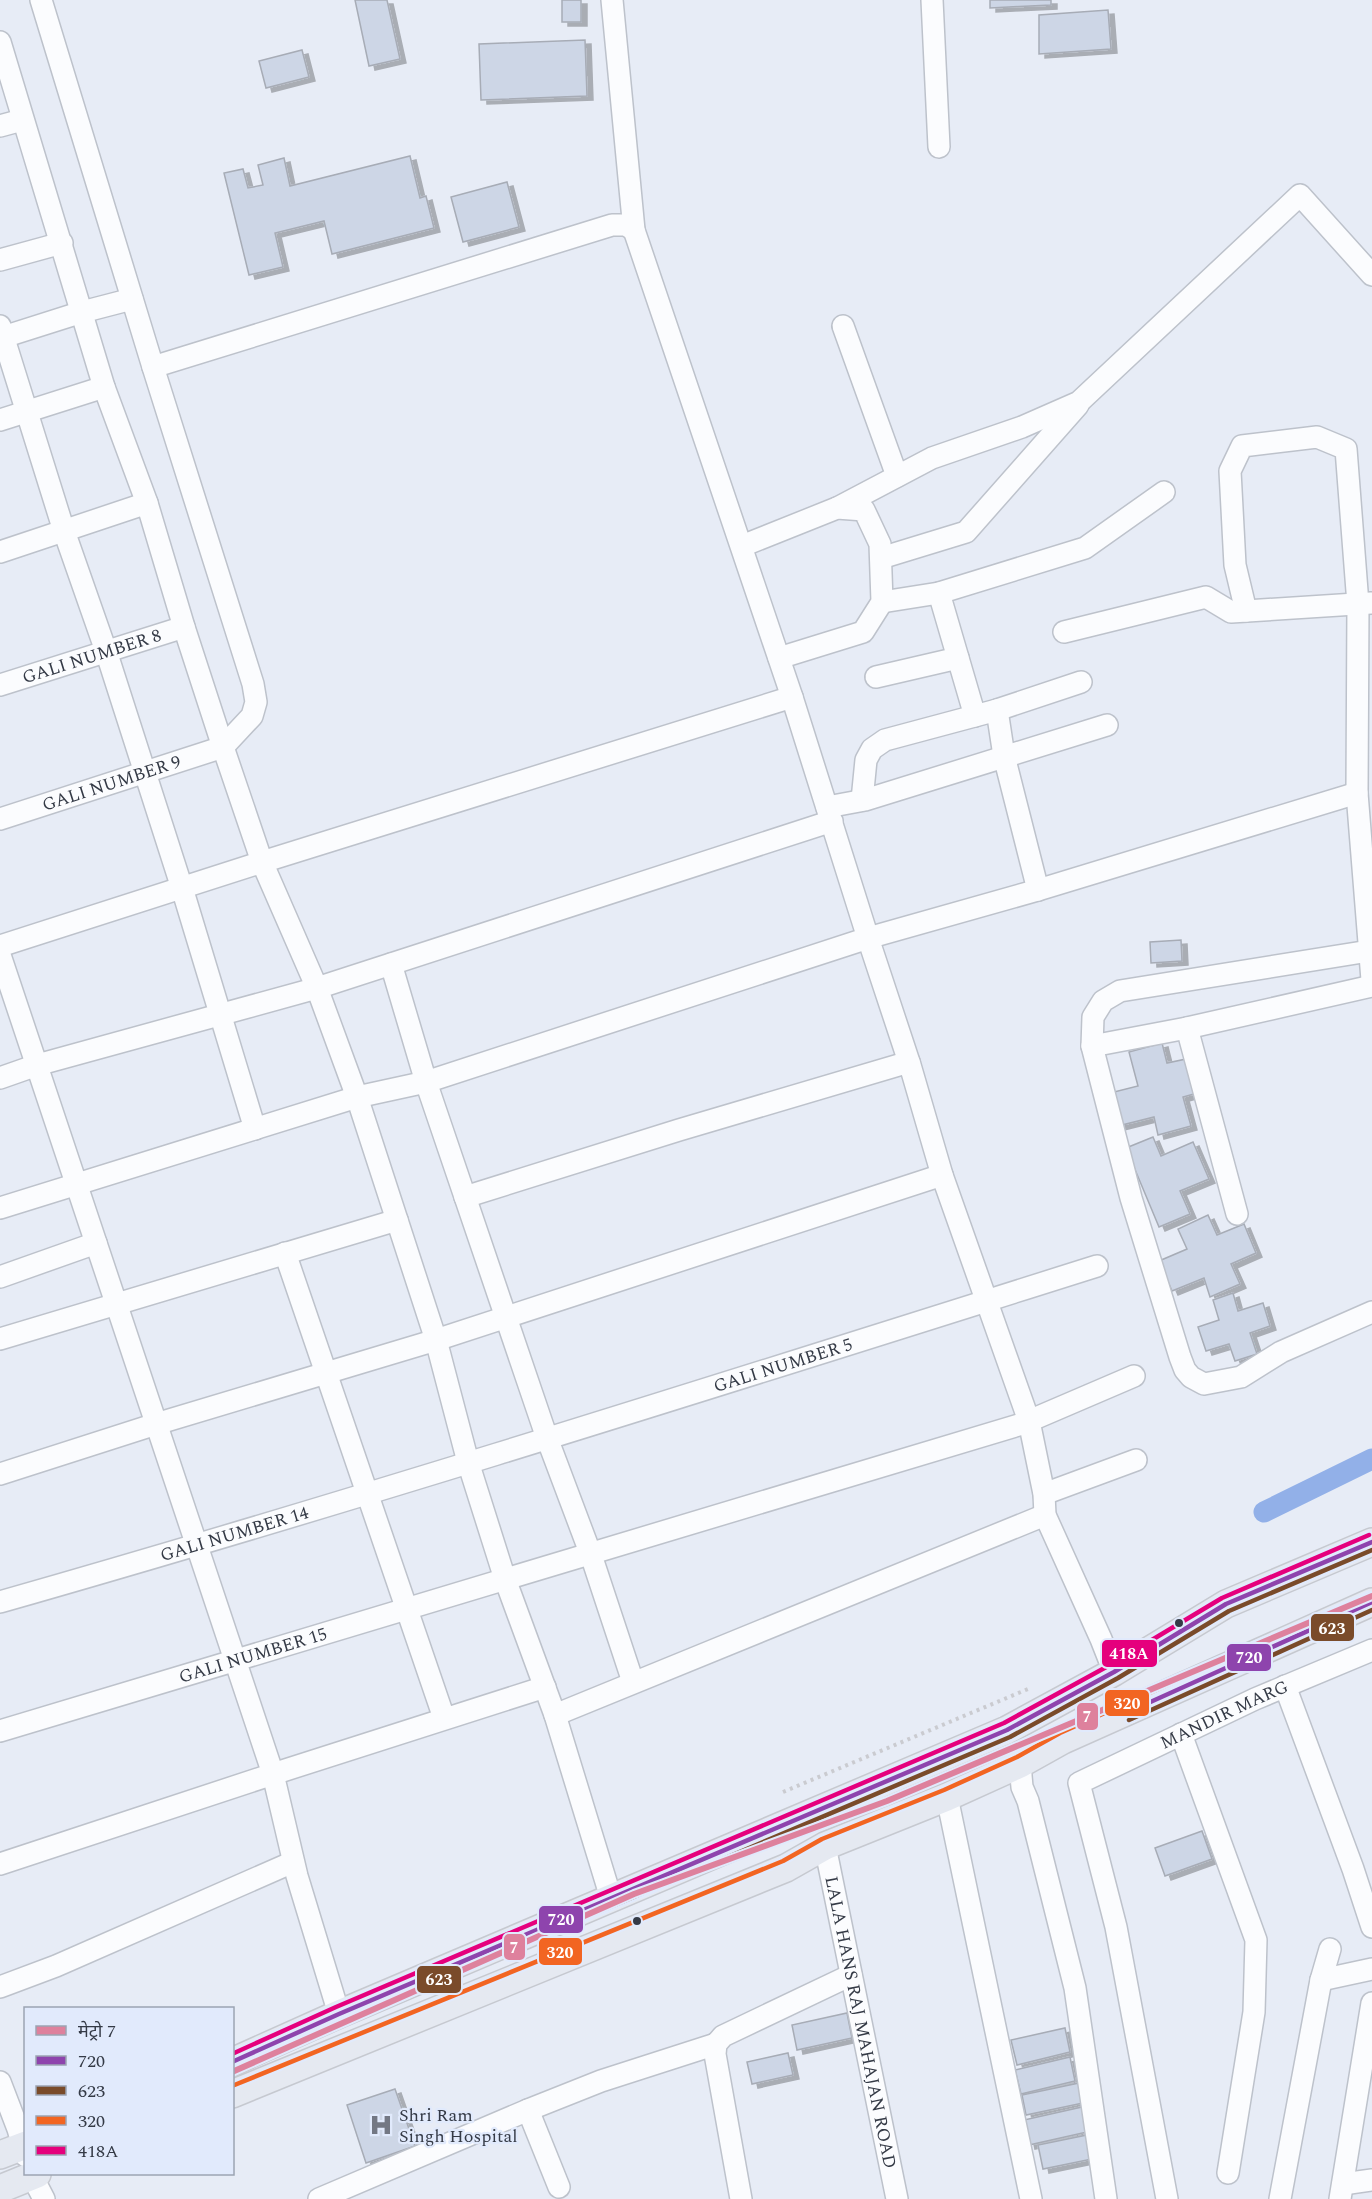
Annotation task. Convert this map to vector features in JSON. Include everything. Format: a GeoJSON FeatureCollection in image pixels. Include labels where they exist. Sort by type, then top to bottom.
{"type":"FeatureCollection","features":[{"type":"Feature","properties":{"kind":"main road"},"geometry":{"type":"LineString","coordinates":[[234,2061],[339,2014],[1007,1730],[1114,1672],[1226,1604],[1372,1542]]}},
{"type":"Feature","properties":{"kind":"main road"},"geometry":{"type":"LineString","coordinates":[[234,2093],[786,1868],[825,1846],[947,1797],[1020,1764],[1064,1740],[1372,1602]]}},
{"type":"Feature","properties":{"kind":"main road"},"geometry":{"type":"LineString","coordinates":[[0,2189],[24,2168]]}},
{"type":"Feature","properties":{"kind":"street"},"geometry":{"type":"LineString","coordinates":[[41,0],[253,684],[256,702],[252,716],[223,747]]}},
{"type":"Feature","properties":{"kind":"street"},"geometry":{"type":"LineString","coordinates":[[612,0],[634,230],[792,697],[909,1062],[942,1175],[1029,1421],[1046,1511],[1114,1672]]}},
{"type":"Feature","properties":{"kind":"street"},"geometry":{"type":"LineString","coordinates":[[932,0],[939,147]]}},
{"type":"Feature","properties":{"kind":"street"},"geometry":{"type":"LineString","coordinates":[[0,42],[104,387],[147,503],[223,747],[262,862],[317,988],[357,1097],[436,1340],[468,1462],[505,1579],[555,1715],[611,1898]]}},
{"type":"Feature","properties":{"kind":"street"},"geometry":{"type":"LineString","coordinates":[[0,126],[22,120]]}},
{"type":"Feature","properties":{"kind":"street"},"geometry":{"type":"LineString","coordinates":[[742,546],[837,508],[932,458],[1022,427],[1079,402],[1300,195],[1372,275]]}},
{"type":"Feature","properties":{"kind":"street"},"geometry":{"type":"LineString","coordinates":[[153,367],[612,225],[626,225],[634,230]]}},
{"type":"Feature","properties":{"kind":"street"},"geometry":{"type":"LineString","coordinates":[[0,260],[62,243]]}},
{"type":"Feature","properties":{"kind":"street"},"geometry":{"type":"LineString","coordinates":[[132,298],[1,334],[182,888],[255,1129]]}},
{"type":"Feature","properties":{"kind":"street"},"geometry":{"type":"LineString","coordinates":[[843,326],[897,476]]}},
{"type":"Feature","properties":{"kind":"street"},"geometry":{"type":"LineString","coordinates":[[0,420],[104,387]]}},
{"type":"Feature","properties":{"kind":"street"},"geometry":{"type":"LineString","coordinates":[[881,558],[966,532],[1086,396]]}},
{"type":"Feature","properties":{"kind":"street"},"geometry":{"type":"LineString","coordinates":[[1246,611],[1235,565],[1230,471],[1242,446],[1317,437],[1346,449],[1365,604],[1358,793],[1366,842],[1372,981]]}},
{"type":"Feature","properties":{"kind":"street"},"geometry":{"type":"LineString","coordinates":[[882,602],[939,593],[1085,548],[1164,492]]}},
{"type":"Feature","properties":{"kind":"street"},"geometry":{"type":"LineString","coordinates":[[0,552],[147,503]]}},
{"type":"Feature","properties":{"kind":"street"},"geometry":{"type":"LineString","coordinates":[[779,658],[863,632],[882,602],[880,544],[864,510],[837,508]]}},
{"type":"Feature","properties":{"kind":"street"},"geometry":{"type":"LineString","coordinates":[[939,593],[975,716]]}},
{"type":"Feature","properties":{"kind":"street"},"geometry":{"type":"LineString","coordinates":[[1064,632],[1206,597],[1232,612],[1365,604]]}},
{"type":"Feature","properties":{"kind":"street","name":"GALI NUMBER 8"},"geometry":{"type":"LineString","coordinates":[[0,685],[184,627]]}},
{"type":"Feature","properties":{"kind":"street"},"geometry":{"type":"LineString","coordinates":[[876,677],[958,658]]}},
{"type":"Feature","properties":{"kind":"street"},"geometry":{"type":"LineString","coordinates":[[862,800],[866,760],[872,749],[885,740],[997,710],[1081,682]]}},
{"type":"Feature","properties":{"kind":"street"},"geometry":{"type":"LineString","coordinates":[[0,946],[792,697]]}},
{"type":"Feature","properties":{"kind":"street"},"geometry":{"type":"LineString","coordinates":[[997,710],[1004,756],[1038,890]]}},
{"type":"Feature","properties":{"kind":"street"},"geometry":{"type":"LineString","coordinates":[[0,1078],[37,1065],[317,988],[829,814],[862,800],[1107,725]]}},
{"type":"Feature","properties":{"kind":"street","name":"GALI NUMBER 9"},"geometry":{"type":"LineString","coordinates":[[0,819],[223,747]]}},
{"type":"Feature","properties":{"kind":"street"},"geometry":{"type":"LineString","coordinates":[[0,1208],[357,1097],[426,1082],[868,938],[1038,890],[1358,793]]}},
{"type":"Feature","properties":{"kind":"street"},"geometry":{"type":"LineString","coordinates":[[1369,951],[1120,991],[1103,1001],[1093,1017],[1092,1046],[1131,1198],[1180,1357],[1185,1370],[1191,1377],[1204,1384],[1241,1377],[1281,1352],[1372,1312]]}},
{"type":"Feature","properties":{"kind":"street"},"geometry":{"type":"LineString","coordinates":[[0,955],[273,1774],[295,1869],[339,2014]]}},
{"type":"Feature","properties":{"kind":"street"},"geometry":{"type":"LineString","coordinates":[[392,964],[426,1082],[633,1682]]}},
{"type":"Feature","properties":{"kind":"street"},"geometry":{"type":"LineString","coordinates":[[1092,1046],[1187,1028],[1372,986]]}},
{"type":"Feature","properties":{"kind":"street"},"geometry":{"type":"LineString","coordinates":[[1187,1028],[1237,1214]]}},
{"type":"Feature","properties":{"kind":"street"},"geometry":{"type":"LineString","coordinates":[[465,1197],[679,1130],[909,1062]]}},
{"type":"Feature","properties":{"kind":"street"},"geometry":{"type":"LineString","coordinates":[[0,1474],[156,1424],[436,1340],[942,1175]]}},
{"type":"Feature","properties":{"kind":"street"},"geometry":{"type":"LineString","coordinates":[[0,1339],[397,1220]]}},
{"type":"Feature","properties":{"kind":"street"},"geometry":{"type":"LineString","coordinates":[[0,1276],[96,1243]]}},
{"type":"Feature","properties":{"kind":"street"},"geometry":{"type":"LineString","coordinates":[[285,1253],[444,1718]]}},
{"type":"Feature","properties":{"kind":"street","name":"GALI NUMBER 5"},"geometry":{"type":"LineString","coordinates":[[468,1462],[1097,1266]]}},
{"type":"Feature","properties":{"kind":"street","name":"GALI NUMBER 15"},"geometry":{"type":"LineString","coordinates":[[0,1731],[591,1555],[1029,1421],[1134,1376]]}},
{"type":"Feature","properties":{"kind":"street"},"geometry":{"type":"LineString","coordinates":[[555,1715],[1046,1511],[1136,1460]]}},
{"type":"Feature","properties":{"kind":"street","name":"GALI NUMBER 14"},"geometry":{"type":"LineString","coordinates":[[0,1602],[197,1545],[468,1462]]}},
{"type":"Feature","properties":{"kind":"street","name":"MANDIR MARG"},"geometry":{"type":"LineString","coordinates":[[1167,2199],[1116,1927],[1079,1783],[1285,1686],[1372,1650]]}},
{"type":"Feature","properties":{"kind":"street"},"geometry":{"type":"LineString","coordinates":[[1285,1686],[1353,1869],[1372,1927]]}},
{"type":"Feature","properties":{"kind":"street"},"geometry":{"type":"LineString","coordinates":[[0,1864],[545,1687]]}},
{"type":"Feature","properties":{"kind":"street"},"geometry":{"type":"LineString","coordinates":[[1182,1734],[1256,1940],[1254,2012],[1228,2173]]}},
{"type":"Feature","properties":{"kind":"street"},"geometry":{"type":"LineString","coordinates":[[1020,1764],[1022,1787],[1028,1801],[1075,1988],[1106,2199]]}},
{"type":"Feature","properties":{"kind":"street"},"geometry":{"type":"LineString","coordinates":[[947,1797],[1031,2199]]}},
{"type":"Feature","properties":{"kind":"street","name":"LALA HANS RAJ MAHAJAN ROAD"},"geometry":{"type":"LineString","coordinates":[[825,1846],[897,2199]]}},
{"type":"Feature","properties":{"kind":"street"},"geometry":{"type":"LineString","coordinates":[[0,1987],[295,1869]]}},
{"type":"Feature","properties":{"kind":"street"},"geometry":{"type":"LineString","coordinates":[[1281,2199],[1321,1980],[1330,1949]]}},
{"type":"Feature","properties":{"kind":"street"},"geometry":{"type":"LineString","coordinates":[[1321,1980],[1372,1969]]}},
{"type":"Feature","properties":{"kind":"street"},"geometry":{"type":"LineString","coordinates":[[319,2199],[601,2081],[716,2044],[723,2036],[852,1975]]}},
{"type":"Feature","properties":{"kind":"street"},"geometry":{"type":"LineString","coordinates":[[1342,2192],[1367,2064],[1372,2003]]}},
{"type":"Feature","properties":{"kind":"street"},"geometry":{"type":"LineString","coordinates":[[716,2044],[715,2054],[741,2199]]}},
{"type":"Feature","properties":{"kind":"street"},"geometry":{"type":"LineString","coordinates":[[0,2082],[18,2129],[24,2153]]}},
{"type":"Feature","properties":{"kind":"street"},"geometry":{"type":"LineString","coordinates":[[528,2110],[559,2187]]}},
{"type":"Feature","properties":{"kind":"street"},"geometry":{"type":"LineString","coordinates":[[1342,2192],[1372,2180]]}},
{"type":"Feature","properties":{"kind":"path"},"geometry":{"type":"LineString","coordinates":[[783,1792],[1028,1689]]}},
{"type":"Feature","properties":{"kind":"building"},"geometry":{"type":"Polygon","coordinates":[[[355,0],[387,0],[400,59],[369,66],[355,0]]]}},
{"type":"Feature","properties":{"kind":"building"},"geometry":{"type":"Polygon","coordinates":[[[562,0],[581,0],[581,22],[562,22],[562,0]]]}},
{"type":"Feature","properties":{"kind":"building"},"geometry":{"type":"Polygon","coordinates":[[[990,0],[1051,0],[1051,5],[990,8],[990,0]]]}},
{"type":"Feature","properties":{"kind":"building"},"geometry":{"type":"Polygon","coordinates":[[[1108,10],[1111,49],[1039,54],[1039,15],[1108,10]]]}},
{"type":"Feature","properties":{"kind":"building"},"geometry":{"type":"Polygon","coordinates":[[[585,40],[587,96],[481,100],[479,44],[585,40]]]}},
{"type":"Feature","properties":{"kind":"building"},"geometry":{"type":"Polygon","coordinates":[[[302,50],[309,77],[266,88],[259,61],[302,50]]]}},
{"type":"Feature","properties":{"kind":"building"},"geometry":{"type":"Polygon","coordinates":[[[410,156],[420,198],[426,196],[434,228],[332,254],[324,221],[275,233],[283,267],[249,275],[224,173],[243,169],[248,188],[263,185],[258,165],[284,158],[290,186],[410,156]]]}},
{"type":"Feature","properties":{"kind":"building"},"geometry":{"type":"Polygon","coordinates":[[[507,182],[519,227],[463,242],[451,197],[507,182]]]}},
{"type":"Feature","properties":{"kind":"building"},"geometry":{"type":"Polygon","coordinates":[[[1181,940],[1182,961],[1151,963],[1150,942],[1181,940]]]}},
{"type":"Feature","properties":{"kind":"building"},"geometry":{"type":"Polygon","coordinates":[[[1162,1043],[1167,1063],[1191,1058],[1201,1092],[1183,1097],[1191,1126],[1158,1135],[1154,1117],[1118,1126],[1110,1093],[1138,1086],[1129,1052],[1162,1043]]]}},
{"type":"Feature","properties":{"kind":"building"},"geometry":{"type":"Polygon","coordinates":[[[1153,1137],[1161,1156],[1193,1142],[1209,1179],[1180,1191],[1190,1214],[1159,1227],[1126,1148],[1153,1137]]]}},
{"type":"Feature","properties":{"kind":"building"},"geometry":{"type":"Polygon","coordinates":[[[1208,1215],[1217,1235],[1244,1224],[1256,1253],[1231,1264],[1240,1284],[1210,1297],[1204,1278],[1172,1291],[1159,1261],[1187,1249],[1178,1229],[1208,1215]]]}},
{"type":"Feature","properties":{"kind":"building"},"geometry":{"type":"Polygon","coordinates":[[[1233,1293],[1238,1311],[1263,1303],[1270,1326],[1250,1333],[1257,1354],[1235,1361],[1229,1344],[1206,1351],[1198,1327],[1219,1320],[1213,1300],[1233,1293]]]}},
{"type":"Feature","properties":{"kind":"building"},"geometry":{"type":"Polygon","coordinates":[[[1202,1831],[1212,1859],[1165,1876],[1155,1848],[1202,1831]]]}},
{"type":"Feature","properties":{"kind":"building"},"geometry":{"type":"Polygon","coordinates":[[[847,2013],[852,2038],[797,2050],[792,2025],[847,2013]]]}},
{"type":"Feature","properties":{"kind":"building"},"geometry":{"type":"Polygon","coordinates":[[[1065,2028],[1070,2052],[1017,2065],[1011,2040],[1065,2028]]]}},
{"type":"Feature","properties":{"kind":"building"},"geometry":{"type":"Polygon","coordinates":[[[788,2053],[793,2075],[752,2084],[747,2062],[788,2053]]]}},
{"type":"Feature","properties":{"kind":"building"},"geometry":{"type":"Polygon","coordinates":[[[1070,2057],[1075,2081],[1021,2094],[1015,2070],[1070,2057]]]}},
{"type":"Feature","properties":{"kind":"building"},"geometry":{"type":"Polygon","coordinates":[[[1079,2083],[1083,2103],[1026,2115],[1022,2095],[1079,2083]]]}},
{"type":"Feature","properties":{"kind":"building","name":"Shri Ram Singh Hospital"},"geometry":{"type":"Polygon","coordinates":[[[395,2089],[415,2146],[366,2163],[347,2105],[395,2089]]]}},
{"type":"Feature","properties":{"kind":"building"},"geometry":{"type":"Polygon","coordinates":[[[1082,2107],[1087,2132],[1029,2145],[1024,2120],[1082,2107]]]}},
{"type":"Feature","properties":{"kind":"building"},"geometry":{"type":"Polygon","coordinates":[[[1087,2135],[1092,2159],[1043,2169],[1038,2145],[1087,2135]]]}},
{"type":"Feature","properties":{"kind":"waterway"},"geometry":{"type":"LineString","coordinates":[[1264,1512],[1372,1459]]}},
{"type":"Feature","properties":{"kind":"metro line","name":"7"},"geometry":{"type":"LineString","coordinates":[[234,2071],[634,1894],[887,1801],[1372,1596]]}},
{"type":"Feature","properties":{"kind":"transit line","name":"418A"},"geometry":{"type":"LineString","coordinates":[[234,2053],[336,2007],[1004,1723],[1110,1665],[1222,1598],[1369,1535]]}},
{"type":"Feature","properties":{"kind":"transit line","name":"720"},"geometry":{"type":"LineString","coordinates":[[234,2061],[339,2014],[1007,1730],[1114,1672],[1226,1604],[1372,1542]]}},
{"type":"Feature","properties":{"kind":"transit line","name":"623"},"geometry":{"type":"LineString","coordinates":[[235,2069],[342,2021],[1010,1737],[1118,1678],[1229,1611],[1372,1550]]}},
{"type":"Feature","properties":{"kind":"transit line","name":"320"},"geometry":{"type":"LineString","coordinates":[[234,2085],[783,1861],[822,1839],[944,1790],[1017,1757],[1060,1733],[1369,1595]]}},
{"type":"Feature","properties":{"kind":"transit line","name":"720"},"geometry":{"type":"LineString","coordinates":[[1126,1713],[1372,1602]]}},
{"type":"Feature","properties":{"kind":"transit line","name":"623"},"geometry":{"type":"LineString","coordinates":[[1129,1720],[1372,1610]]}},
{"type":"Feature","properties":{"kind":"place","name":"Shri Ram Singh Hospital"},"geometry":{"type":"Point","coordinates":[381,2125]}}]}
